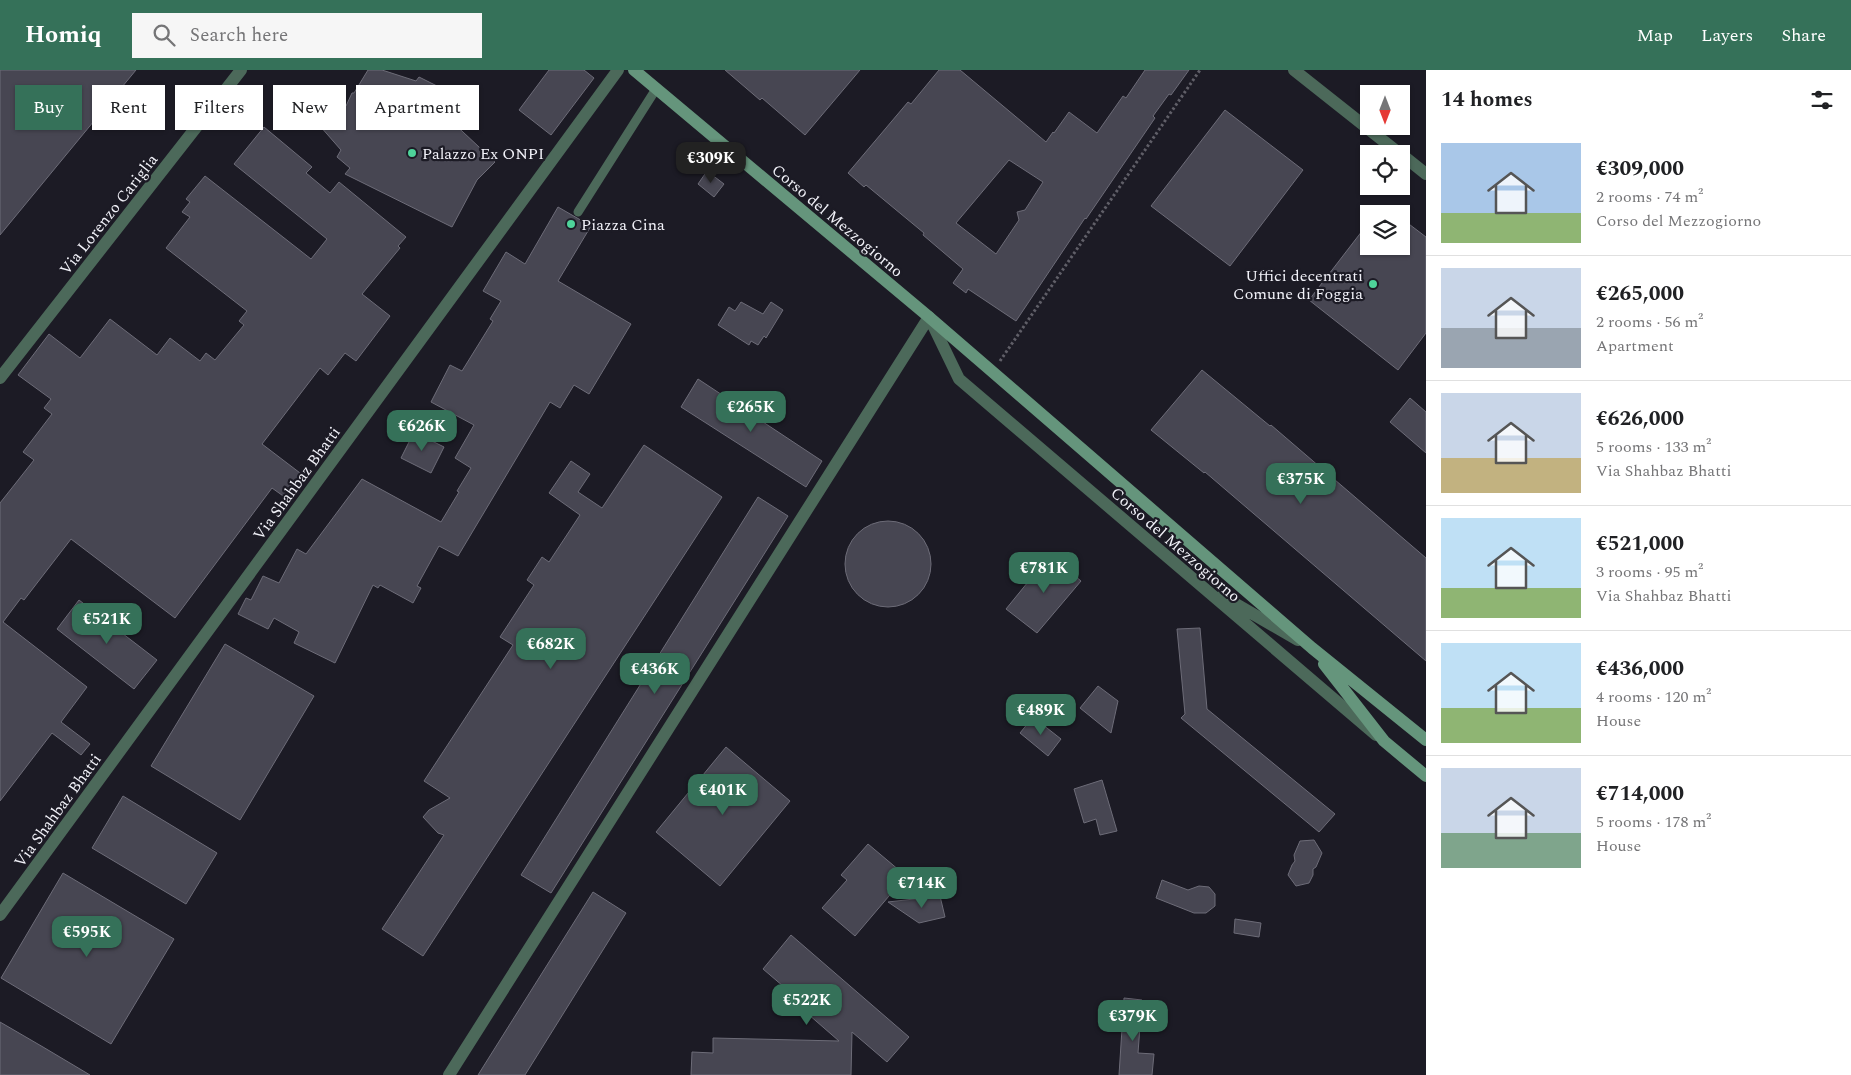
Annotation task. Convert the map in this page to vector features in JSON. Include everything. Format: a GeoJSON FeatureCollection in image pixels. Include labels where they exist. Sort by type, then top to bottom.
{"type":"FeatureCollection","features":[{"type":"Feature","properties":{"kind":"main road","name":"Corso del Mezzogiorno"},"geometry":{"type":"LineString","coordinates":[[634,70],[929,317],[1312,648],[1426,740]]}},
{"type":"Feature","properties":{"kind":"main road"},"geometry":{"type":"LineString","coordinates":[[1312,648],[1384,741]]}},
{"type":"Feature","properties":{"kind":"main road","name":"Corso del Mezzogiorno"},"geometry":{"type":"LineString","coordinates":[[1384,741],[1426,776]]}},
{"type":"Feature","properties":{"kind":"street","name":"Via Lorenzo Cariglia"},"geometry":{"type":"LineString","coordinates":[[0,378],[241,70]]}},
{"type":"Feature","properties":{"kind":"street","name":"Via Shahbaz Bhatti"},"geometry":{"type":"LineString","coordinates":[[0,915],[618,70]]}},
{"type":"Feature","properties":{"kind":"street"},"geometry":{"type":"LineString","coordinates":[[1294,70],[1390,145]]}},
{"type":"Feature","properties":{"kind":"street"},"geometry":{"type":"LineString","coordinates":[[1410,161],[1426,174]]}},
{"type":"Feature","properties":{"kind":"street"},"geometry":{"type":"LineString","coordinates":[[449,1075],[929,317]]}},
{"type":"Feature","properties":{"kind":"street","name":"Corso del Mezzogiorno"},"geometry":{"type":"LineString","coordinates":[[929,317],[959,379],[1384,741]]}},
{"type":"Feature","properties":{"kind":"street"},"geometry":{"type":"LineString","coordinates":[[1194,580],[1312,648]]}},
{"type":"Feature","properties":{"kind":"lane"},"geometry":{"type":"LineString","coordinates":[[578,212],[656,89]]}},
{"type":"Feature","properties":{"kind":"path"},"geometry":{"type":"LineString","coordinates":[[993,372],[1200,70]]}},
{"type":"Feature","properties":{"kind":"building"},"geometry":{"type":"Polygon","coordinates":[[[0,70],[136,70],[124,85],[92,85],[92,123],[0,235],[0,70]]]}},
{"type":"Feature","properties":{"kind":"building","name":"Palazzo Ex ONPI"},"geometry":{"type":"Polygon","coordinates":[[[368,70],[382,70],[416,81],[419,77],[435,85],[359,85],[368,70]]]}},
{"type":"Feature","properties":{"kind":"building"},"geometry":{"type":"Polygon","coordinates":[[[549,70],[584,70],[594,78],[551,135],[519,110],[549,70]]]}},
{"type":"Feature","properties":{"kind":"building"},"geometry":{"type":"Polygon","coordinates":[[[725,70],[860,70],[805,135],[762,98],[760,100],[725,70]]]}},
{"type":"Feature","properties":{"kind":"building"},"geometry":{"type":"Polygon","coordinates":[[[939,70],[960,70],[1046,142],[1069,112],[1097,133],[1123,96],[1126,98],[1145,70],[1189,70],[1153,116],[1155,118],[1016,321],[968,289],[966,293],[953,283],[963,269],[923,235],[924,233],[866,185],[864,187],[848,173],[908,102],[911,104],[939,70]],[[1009,160],[956,223],[996,254],[1019,220],[1017,212],[1025,210],[1043,182],[1009,160]]]}},
{"type":"Feature","properties":{"kind":"building","name":"Palazzo Ex ONPI"},"geometry":{"type":"Polygon","coordinates":[[[356,90],[356,130],[461,130],[495,162],[477,180],[452,227],[345,174],[350,168],[337,157],[341,150],[324,130],[346,130],[346,106],[352,93],[356,90]]]}},
{"type":"Feature","properties":{"kind":"building"},"geometry":{"type":"Polygon","coordinates":[[[1225,110],[1303,170],[1230,266],[1151,206],[1225,110]]]}},
{"type":"Feature","properties":{"kind":"building"},"geometry":{"type":"Polygon","coordinates":[[[264,127],[312,167],[306,173],[330,193],[339,182],[406,237],[398,246],[400,248],[362,294],[390,316],[356,361],[345,353],[328,375],[320,368],[262,444],[304,476],[286,498],[272,488],[175,618],[71,539],[24,600],[21,598],[3,622],[87,687],[61,722],[90,744],[81,755],[52,733],[0,801],[0,503],[34,460],[23,452],[52,414],[44,408],[51,399],[18,375],[49,334],[80,358],[110,319],[157,355],[170,338],[200,361],[206,353],[215,360],[244,325],[239,321],[247,311],[166,248],[190,217],[182,212],[190,202],[186,199],[205,176],[311,259],[327,239],[234,164],[264,127]]]}},
{"type":"Feature","properties":{"kind":"building"},"geometry":{"type":"Polygon","coordinates":[[[707,171],[724,184],[714,197],[698,184],[707,171]]]}},
{"type":"Feature","properties":{"kind":"building"},"geometry":{"type":"Polygon","coordinates":[[[558,207],[591,226],[558,281],[631,324],[589,394],[574,385],[560,408],[550,402],[458,556],[439,546],[417,586],[421,588],[413,603],[380,585],[378,588],[373,585],[335,663],[294,643],[299,632],[274,618],[268,629],[238,614],[246,598],[251,600],[263,576],[279,583],[297,549],[306,554],[362,479],[441,522],[471,468],[455,458],[474,425],[431,402],[450,365],[462,371],[493,321],[490,319],[501,301],[483,291],[506,252],[525,264],[558,207]]]}},
{"type":"Feature","properties":{"kind":"building","name":"Uffici decentrati Comune di Foggia"},"geometry":{"type":"Polygon","coordinates":[[[1410,225],[1426,237],[1426,333],[1398,370],[1309,300],[1360,234],[1360,255],[1410,255],[1410,225]]]}},
{"type":"Feature","properties":{"kind":"building"},"geometry":{"type":"Polygon","coordinates":[[[741,302],[763,314],[771,302],[783,310],[766,338],[764,336],[758,345],[751,341],[749,345],[718,325],[729,307],[735,311],[741,302]]]}},
{"type":"Feature","properties":{"kind":"building"},"geometry":{"type":"Polygon","coordinates":[[[1202,370],[1271,425],[1426,558],[1426,661],[1205,472],[1151,430],[1202,370]]]}},
{"type":"Feature","properties":{"kind":"building"},"geometry":{"type":"Polygon","coordinates":[[[698,379],[822,461],[806,487],[681,407],[698,379]]]}},
{"type":"Feature","properties":{"kind":"building"},"geometry":{"type":"Polygon","coordinates":[[[1410,398],[1426,412],[1426,453],[1390,422],[1410,398]]]}},
{"type":"Feature","properties":{"kind":"building"},"geometry":{"type":"Polygon","coordinates":[[[414,432],[444,447],[431,473],[401,458],[414,432]]]}},
{"type":"Feature","properties":{"kind":"building"},"geometry":{"type":"Polygon","coordinates":[[[644,445],[722,497],[423,956],[382,929],[444,835],[438,833],[423,817],[429,810],[450,798],[424,781],[513,645],[500,637],[534,585],[527,580],[542,557],[549,562],[580,515],[549,493],[571,461],[590,474],[578,492],[602,508],[644,445]]]}},
{"type":"Feature","properties":{"kind":"building"},"geometry":{"type":"Polygon","coordinates":[[[758,497],[788,516],[551,893],[521,875],[758,497]]]}},
{"type":"Feature","properties":{"kind":"building"},"geometry":{"type":"Polygon","coordinates":[[[888,521],[904,525],[918,534],[927,548],[931,564],[927,580],[918,594],[904,603],[888,607],[872,603],[858,594],[849,580],[845,564],[849,548],[858,534],[872,525],[888,521]]]}},
{"type":"Feature","properties":{"kind":"building"},"geometry":{"type":"Polygon","coordinates":[[[1050,555],[1081,581],[1037,633],[1006,609],[1050,555]]]}},
{"type":"Feature","properties":{"kind":"building"},"geometry":{"type":"Polygon","coordinates":[[[79,600],[157,660],[134,689],[57,629],[79,600]]]}},
{"type":"Feature","properties":{"kind":"building"},"geometry":{"type":"Polygon","coordinates":[[[1200,628],[1207,709],[1335,814],[1319,832],[1181,718],[1185,714],[1177,629],[1200,628]]]}},
{"type":"Feature","properties":{"kind":"building"},"geometry":{"type":"Polygon","coordinates":[[[225,644],[314,696],[240,820],[151,766],[225,644]]]}},
{"type":"Feature","properties":{"kind":"building"},"geometry":{"type":"Polygon","coordinates":[[[1098,686],[1118,701],[1111,733],[1080,708],[1098,686]]]}},
{"type":"Feature","properties":{"kind":"building"},"geometry":{"type":"Polygon","coordinates":[[[1033,717],[1061,739],[1048,756],[1020,733],[1033,717]]]}},
{"type":"Feature","properties":{"kind":"building"},"geometry":{"type":"Polygon","coordinates":[[[726,747],[790,801],[720,886],[656,832],[726,747]]]}},
{"type":"Feature","properties":{"kind":"building"},"geometry":{"type":"Polygon","coordinates":[[[1102,780],[1117,831],[1100,835],[1096,819],[1084,823],[1074,789],[1102,780]]]}},
{"type":"Feature","properties":{"kind":"building"},"geometry":{"type":"Polygon","coordinates":[[[123,796],[217,853],[186,904],[92,848],[123,796]]]}},
{"type":"Feature","properties":{"kind":"building"},"geometry":{"type":"Polygon","coordinates":[[[1314,840],[1322,853],[1316,867],[1313,869],[1313,875],[1309,883],[1296,886],[1288,875],[1295,861],[1294,855],[1300,841],[1314,840]]]}},
{"type":"Feature","properties":{"kind":"building"},"geometry":{"type":"Polygon","coordinates":[[[868,844],[906,876],[855,936],[822,908],[847,880],[841,875],[868,844]]]}},
{"type":"Feature","properties":{"kind":"building"},"geometry":{"type":"Polygon","coordinates":[[[63,873],[174,939],[111,1044],[1,978],[63,873]]]}},
{"type":"Feature","properties":{"kind":"building"},"geometry":{"type":"Polygon","coordinates":[[[1162,880],[1188,890],[1199,886],[1209,887],[1215,894],[1215,906],[1206,913],[1194,913],[1156,898],[1162,880]]]}},
{"type":"Feature","properties":{"kind":"building"},"geometry":{"type":"Polygon","coordinates":[[[593,892],[626,913],[525,1075],[478,1075],[593,892]]]}},
{"type":"Feature","properties":{"kind":"building"},"geometry":{"type":"Polygon","coordinates":[[[940,896],[945,917],[919,923],[888,902],[940,896]]]}},
{"type":"Feature","properties":{"kind":"building"},"geometry":{"type":"Polygon","coordinates":[[[1235,919],[1261,923],[1259,937],[1234,933],[1235,919]]]}},
{"type":"Feature","properties":{"kind":"building"},"geometry":{"type":"Polygon","coordinates":[[[791,935],[909,1037],[887,1062],[852,1032],[851,1075],[691,1075],[692,1052],[713,1053],[713,1038],[839,1041],[793,1001],[797,998],[763,969],[791,935]]]}},
{"type":"Feature","properties":{"kind":"building"},"geometry":{"type":"Polygon","coordinates":[[[1124,998],[1142,1000],[1138,1053],[1154,1054],[1152,1075],[1119,1075],[1124,998]]]}},
{"type":"Feature","properties":{"kind":"building"},"geometry":{"type":"Polygon","coordinates":[[[0,1022],[43,1047],[90,1075],[0,1075],[0,1022]]]}},
{"type":"Feature","properties":{"kind":"place","name":"Palazzo Ex ONPI"},"geometry":{"type":"Point","coordinates":[412,153]}},
{"type":"Feature","properties":{"kind":"place","name":"Piazza Cina"},"geometry":{"type":"Point","coordinates":[571,224]}},
{"type":"Feature","properties":{"kind":"place","name":"Uffici decentrati Comune di Foggia"},"geometry":{"type":"Point","coordinates":[1373,284]}}]}
